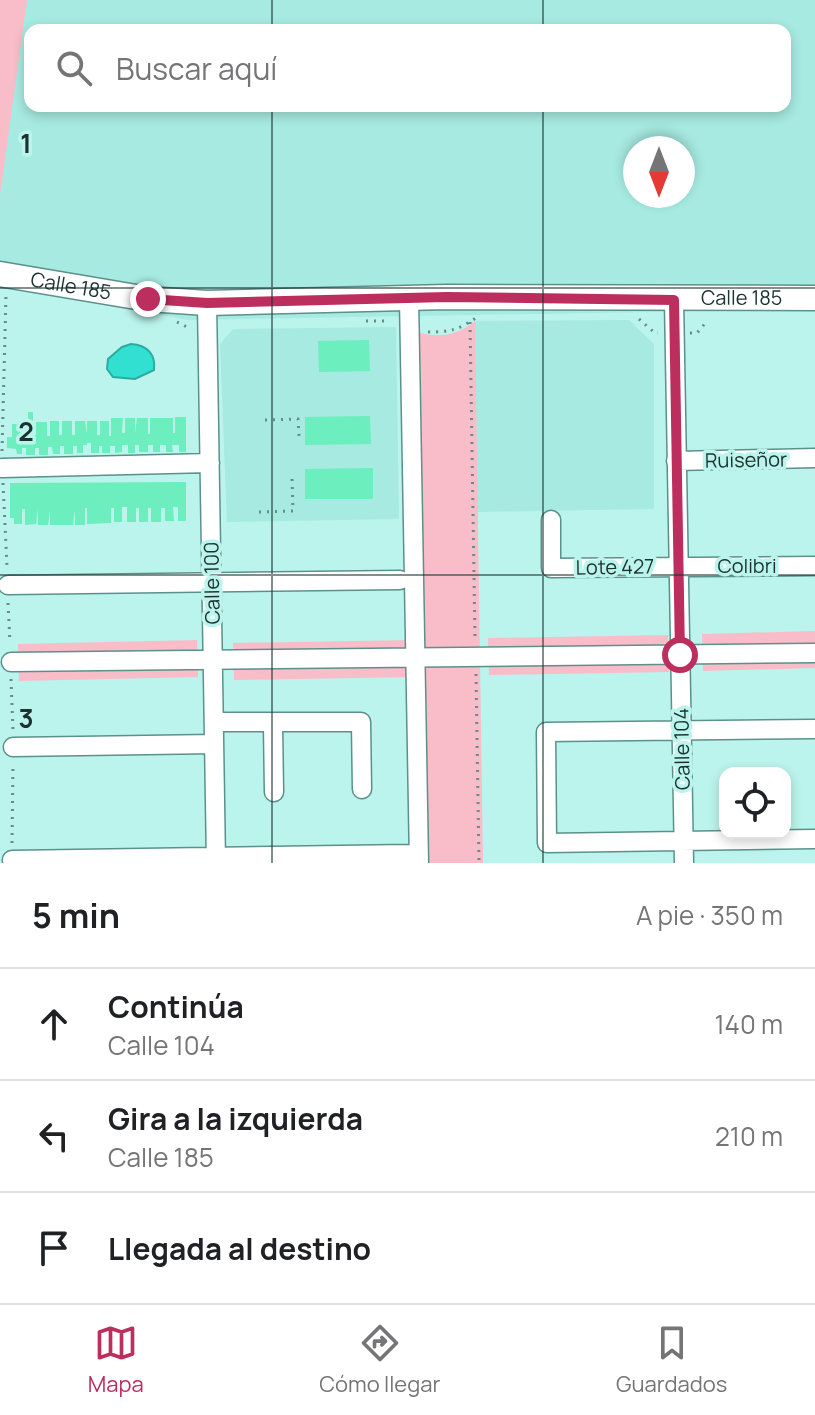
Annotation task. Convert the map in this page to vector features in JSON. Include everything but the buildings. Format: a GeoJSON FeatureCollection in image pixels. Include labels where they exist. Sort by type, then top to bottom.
{"type":"FeatureCollection","features":[{"type":"Feature","properties":{"kind":"street","name":"Calle 185"},"geometry":{"type":"LineString","coordinates":[[0,274],[148,299],[207,303],[409,298],[815,298]]}},
{"type":"Feature","properties":{"kind":"street"},"geometry":{"type":"LineString","coordinates":[[12,860],[414,858],[416,658],[409,298]]}},
{"type":"Feature","properties":{"kind":"street","name":"Calle 104"},"geometry":{"type":"LineString","coordinates":[[674,300],[684,863]]}},
{"type":"Feature","properties":{"kind":"street","name":"Calle 100"},"geometry":{"type":"LineString","coordinates":[[207,303],[216,859]]}},
{"type":"Feature","properties":{"kind":"street","name":"Ruiseñor"},"geometry":{"type":"LineString","coordinates":[[676,461],[815,458]]}},
{"type":"Feature","properties":{"kind":"street"},"geometry":{"type":"LineString","coordinates":[[2,468],[210,463]]}},
{"type":"Feature","properties":{"kind":"street","name":"Lote 427"},"geometry":{"type":"LineString","coordinates":[[551,520],[551,568],[678,567]]}},
{"type":"Feature","properties":{"kind":"street","name":"Colibri"},"geometry":{"type":"LineString","coordinates":[[678,567],[815,566]]}},
{"type":"Feature","properties":{"kind":"street"},"geometry":{"type":"LineString","coordinates":[[8,585],[400,580]]}},
{"type":"Feature","properties":{"kind":"street"},"geometry":{"type":"LineString","coordinates":[[11,662],[815,653]]}},
{"type":"Feature","properties":{"kind":"street"},"geometry":{"type":"LineString","coordinates":[[214,722],[361,722],[362,789]]}},
{"type":"Feature","properties":{"kind":"street"},"geometry":{"type":"LineString","coordinates":[[273,724],[274,792]]}},
{"type":"Feature","properties":{"kind":"street"},"geometry":{"type":"LineString","coordinates":[[815,729],[546,732],[547,843],[815,839]]}},
{"type":"Feature","properties":{"kind":"street"},"geometry":{"type":"LineString","coordinates":[[13,747],[214,744]]}},
{"type":"Feature","properties":{"kind":"path"},"geometry":{"type":"LineString","coordinates":[[632,317],[643,320],[655,333]]}},
{"type":"Feature","properties":{"kind":"path"},"geometry":{"type":"LineString","coordinates":[[353,321],[397,321],[426,332],[449,332],[463,328],[474,318],[490,318]]}},
{"type":"Feature","properties":{"kind":"path"},"geometry":{"type":"LineString","coordinates":[[470,322],[479,863]]}},
{"type":"Feature","properties":{"kind":"path"},"geometry":{"type":"LineString","coordinates":[[265,420],[298,419],[299,436]]}},
{"type":"Feature","properties":{"kind":"path"},"geometry":{"type":"LineString","coordinates":[[259,512],[293,511],[292,477]]}},
{"type":"Feature","properties":{"kind":"shaded area"},"geometry":{"type":"Polygon","coordinates":[[[0,0],[815,0],[815,309],[188,320],[0,284],[0,0]]]}},
{"type":"Feature","properties":{"kind":"shaded area"},"geometry":{"type":"Polygon","coordinates":[[[0,0],[27,0],[0,195],[0,0]]]}},
{"type":"Feature","properties":{"kind":"shaded area"},"geometry":{"type":"Polygon","coordinates":[[[629,320],[654,344],[654,509],[476,512],[475,321],[629,320]]]}},
{"type":"Feature","properties":{"kind":"shaded area"},"geometry":{"type":"Polygon","coordinates":[[[475,321],[483,863],[425,863],[415,331],[446,335],[475,321]]]}},
{"type":"Feature","properties":{"kind":"shaded area"},"geometry":{"type":"Polygon","coordinates":[[[396,327],[399,519],[227,522],[220,344],[233,329],[396,327]]]}},
{"type":"Feature","properties":{"kind":"shaded area"},"geometry":{"type":"Polygon","coordinates":[[[815,631],[815,668],[703,671],[702,634],[815,631]]]}},
{"type":"Feature","properties":{"kind":"shaded area"},"geometry":{"type":"Polygon","coordinates":[[[668,635],[669,672],[489,675],[488,638],[668,635]]]}},
{"type":"Feature","properties":{"kind":"shaded area"},"geometry":{"type":"Polygon","coordinates":[[[197,640],[198,677],[19,681],[18,644],[197,640]]]}},
{"type":"Feature","properties":{"kind":"shaded area"},"geometry":{"type":"Polygon","coordinates":[[[413,640],[414,677],[234,680],[233,643],[413,640]]]}},
{"type":"Feature","properties":{"kind":"water"},"geometry":{"type":"Polygon","coordinates":[[[131,344],[149,351],[154,359],[154,370],[135,379],[113,377],[107,369],[108,359],[122,347],[131,344]]]}},
{"type":"Feature","properties":{"kind":"route"},"geometry":{"type":"LineString","coordinates":[[148,299],[207,303],[447,297],[674,300],[680,655]]}}]}
